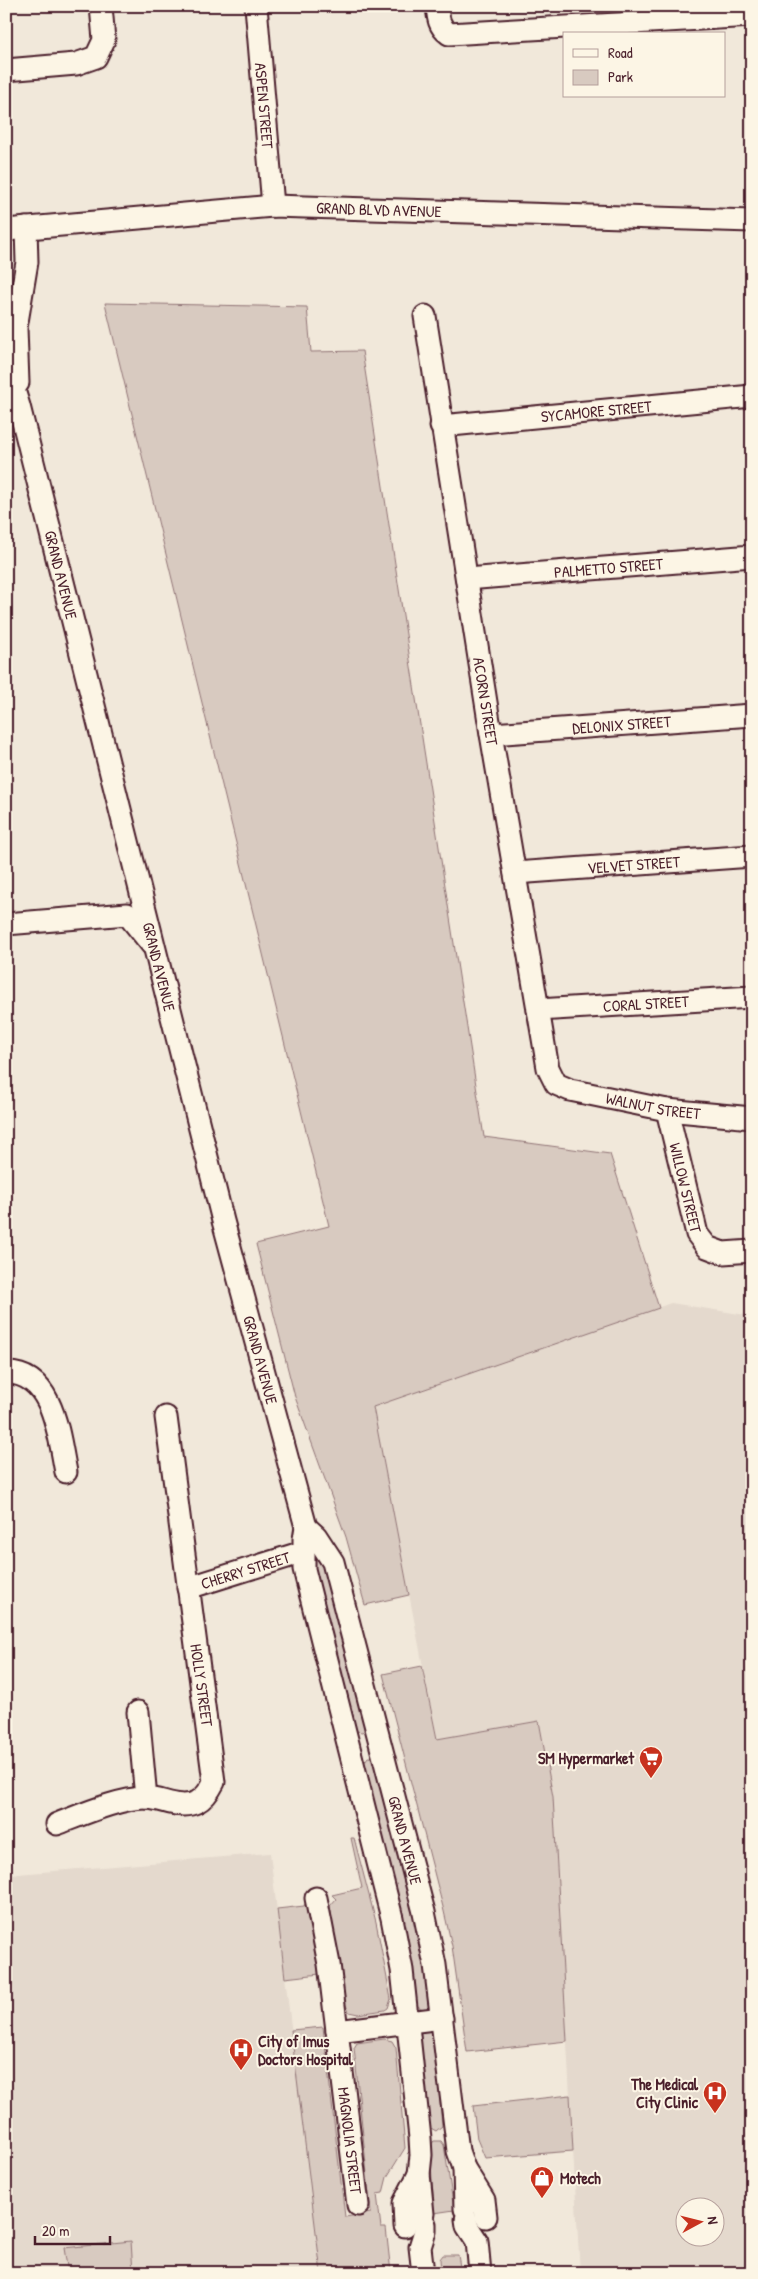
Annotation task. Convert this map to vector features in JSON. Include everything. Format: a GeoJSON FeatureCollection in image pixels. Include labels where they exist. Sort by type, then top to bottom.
{"type":"FeatureCollection","features":[{"type":"Feature","properties":{"kind":"street"},"geometry":{"type":"LineString","coordinates":[[6,70],[76,64],[96,57],[104,40],[102,6]]}},
{"type":"Feature","properties":{"kind":"street","name":"ASPEN STREET"},"geometry":{"type":"LineString","coordinates":[[256,6],[273,206]]}},
{"type":"Feature","properties":{"kind":"street"},"geometry":{"type":"LineString","coordinates":[[437,6],[438,20],[443,30],[449,34],[752,16]]}},
{"type":"Feature","properties":{"kind":"street","name":"GRAND BLVD AVENUE"},"geometry":{"type":"LineString","coordinates":[[16,229],[273,206],[752,221]]}},
{"type":"Feature","properties":{"kind":"street","name":"GRAND AVENUE"},"geometry":{"type":"LineString","coordinates":[[16,229],[27,262],[16,328],[19,406]]}},
{"type":"Feature","properties":{"kind":"street","name":"ACORN STREET"},"geometry":{"type":"LineString","coordinates":[[425,316],[491,734],[538,1010],[548,1068],[556,1084]]}},
{"type":"Feature","properties":{"kind":"street","name":"GRAND AVENUE"},"geometry":{"type":"LineString","coordinates":[[6,364],[19,406],[223,1221],[306,1527],[303,1552],[304,1569],[348,1750],[392,1918],[409,2022],[421,2155],[419,2174],[404,2202],[414,2223],[420,2247],[423,2273]]}},
{"type":"Feature","properties":{"kind":"street","name":"SYCAMORE STREET"},"geometry":{"type":"LineString","coordinates":[[441,426],[752,396]]}},
{"type":"Feature","properties":{"kind":"street","name":"PALMETTO STREET"},"geometry":{"type":"LineString","coordinates":[[467,579],[752,556]]}},
{"type":"Feature","properties":{"kind":"street","name":"DELONIX STREET"},"geometry":{"type":"LineString","coordinates":[[491,734],[752,715]]}},
{"type":"Feature","properties":{"kind":"street","name":"VELVET STREET"},"geometry":{"type":"LineString","coordinates":[[516,873],[752,856]]}},
{"type":"Feature","properties":{"kind":"street"},"geometry":{"type":"LineString","coordinates":[[6,924],[127,914],[156,949]]}},
{"type":"Feature","properties":{"kind":"street","name":"CORAL STREET"},"geometry":{"type":"LineString","coordinates":[[538,1010],[752,997]]}},
{"type":"Feature","properties":{"kind":"street","name":"WALNUT STREET"},"geometry":{"type":"LineString","coordinates":[[556,1084],[570,1090],[667,1110],[752,1118]]}},
{"type":"Feature","properties":{"kind":"street","name":"WILLOW STREET"},"geometry":{"type":"LineString","coordinates":[[667,1110],[697,1234],[707,1248],[723,1253],[752,1251]]}},
{"type":"Feature","properties":{"kind":"street"},"geometry":{"type":"LineString","coordinates":[[6,1373],[22,1375],[42,1391],[51,1406],[66,1472]]}},
{"type":"Feature","properties":{"kind":"street","name":"HOLLY STREET"},"geometry":{"type":"LineString","coordinates":[[57,1824],[97,1809],[146,1798],[183,1806],[198,1802],[208,1793],[214,1782],[166,1417]]}},
{"type":"Feature","properties":{"kind":"street","name":"GRAND AVENUE"},"geometry":{"type":"LineString","coordinates":[[306,1527],[316,1536],[333,1562],[424,1912],[435,1965],[455,2134],[476,2216],[487,2224],[477,2241],[480,2273]]}},
{"type":"Feature","properties":{"kind":"street","name":"CHERRY STREET"},"geometry":{"type":"LineString","coordinates":[[188,1588],[303,1552]]}},
{"type":"Feature","properties":{"kind":"street"},"geometry":{"type":"LineString","coordinates":[[138,1712],[146,1798]]}},
{"type":"Feature","properties":{"kind":"street"},"geometry":{"type":"LineString","coordinates":[[348,1750],[380,1742]]}},
{"type":"Feature","properties":{"kind":"street","name":"MAGNOLIA STREET"},"geometry":{"type":"LineString","coordinates":[[316,1898],[326,1947],[358,2205]]}},
{"type":"Feature","properties":{"kind":"street"},"geometry":{"type":"LineString","coordinates":[[337,2031],[442,2018]]}},
{"type":"Feature","properties":{"kind":"shaded area","name":"SM Hypermarket"},"geometry":{"type":"Polygon","coordinates":[[[671,1303],[752,1316],[752,2273],[656,2273],[655,2269],[636,2270],[636,2273],[580,2273],[553,1797],[539,1721],[437,1739],[373,1407],[671,1303]]]}},
{"type":"Feature","properties":{"kind":"shaded area"},"geometry":{"type":"Polygon","coordinates":[[[270,1853],[321,2273],[6,2273],[6,1875],[270,1853]]]}},
{"type":"Feature","properties":{"kind":"green space"},"geometry":{"type":"Polygon","coordinates":[[[105,303],[307,307],[311,352],[362,351],[484,1137],[610,1154],[659,1308],[373,1407],[409,1595],[365,1605],[346,1537],[295,1397],[256,1244],[329,1226],[105,303]]]}},
{"type":"Feature","properties":{"kind":"green space"},"geometry":{"type":"Polygon","coordinates":[[[317,1556],[323,1558],[366,1729],[362,1732],[356,1731],[313,1564],[317,1556]]]}},
{"type":"Feature","properties":{"kind":"green space"},"geometry":{"type":"Polygon","coordinates":[[[422,1666],[437,1739],[539,1721],[553,1797],[567,2041],[467,2052],[452,1946],[383,1674],[422,1666]]]}},
{"type":"Feature","properties":{"kind":"green space"},"geometry":{"type":"Polygon","coordinates":[[[368,1757],[374,1758],[414,1912],[421,1944],[430,2007],[425,2010],[417,2006],[402,1914],[363,1764],[368,1757]]]}},
{"type":"Feature","properties":{"kind":"green space"},"geometry":{"type":"Polygon","coordinates":[[[351,1838],[354,1838],[376,1922],[391,1999],[388,2008],[385,2010],[358,2014],[349,2012],[346,2005],[330,1906],[336,1899],[332,1895],[362,1888],[351,1838]]]}},
{"type":"Feature","properties":{"kind":"green space"},"geometry":{"type":"Polygon","coordinates":[[[308,1898],[320,1974],[285,1978],[277,1909],[304,1906],[308,1898]]]}},
{"type":"Feature","properties":{"kind":"green space"},"geometry":{"type":"Polygon","coordinates":[[[323,2027],[345,2217],[371,2213],[354,2048],[357,2043],[384,2039],[392,2041],[396,2048],[405,2148],[387,2177],[383,2193],[377,2194],[381,2228],[386,2228],[391,2273],[321,2273],[291,2030],[323,2027]]]}},
{"type":"Feature","properties":{"kind":"green space"},"geometry":{"type":"Polygon","coordinates":[[[430,2028],[434,2033],[442,2126],[436,2131],[429,2127],[420,2034],[421,2031],[430,2028]]]}},
{"type":"Feature","properties":{"kind":"green space"},"geometry":{"type":"Polygon","coordinates":[[[570,2095],[573,2151],[485,2158],[477,2139],[473,2106],[570,2095]]]}},
{"type":"Feature","properties":{"kind":"green space"},"geometry":{"type":"Polygon","coordinates":[[[434,2141],[441,2141],[444,2145],[454,2210],[434,2213],[430,2146],[434,2141]]]}},
{"type":"Feature","properties":{"kind":"green space"},"geometry":{"type":"Polygon","coordinates":[[[131,2241],[133,2273],[68,2273],[64,2248],[131,2241]]]}},
{"type":"Feature","properties":{"kind":"green space"},"geometry":{"type":"Polygon","coordinates":[[[443,2255],[458,2255],[461,2273],[441,2273],[440,2259],[443,2255]]]}},
{"type":"Feature","properties":{"kind":"place","name":"SM Hypermarket"},"geometry":{"type":"Point","coordinates":[651,1779]}},
{"type":"Feature","properties":{"kind":"place","name":"City of Imus Doctors Hospital"},"geometry":{"type":"Point","coordinates":[241,2071]}},
{"type":"Feature","properties":{"kind":"place","name":"The Medical City Clinic"},"geometry":{"type":"Point","coordinates":[715,2114]}},
{"type":"Feature","properties":{"kind":"place","name":"Motech"},"geometry":{"type":"Point","coordinates":[542,2199]}}]}
